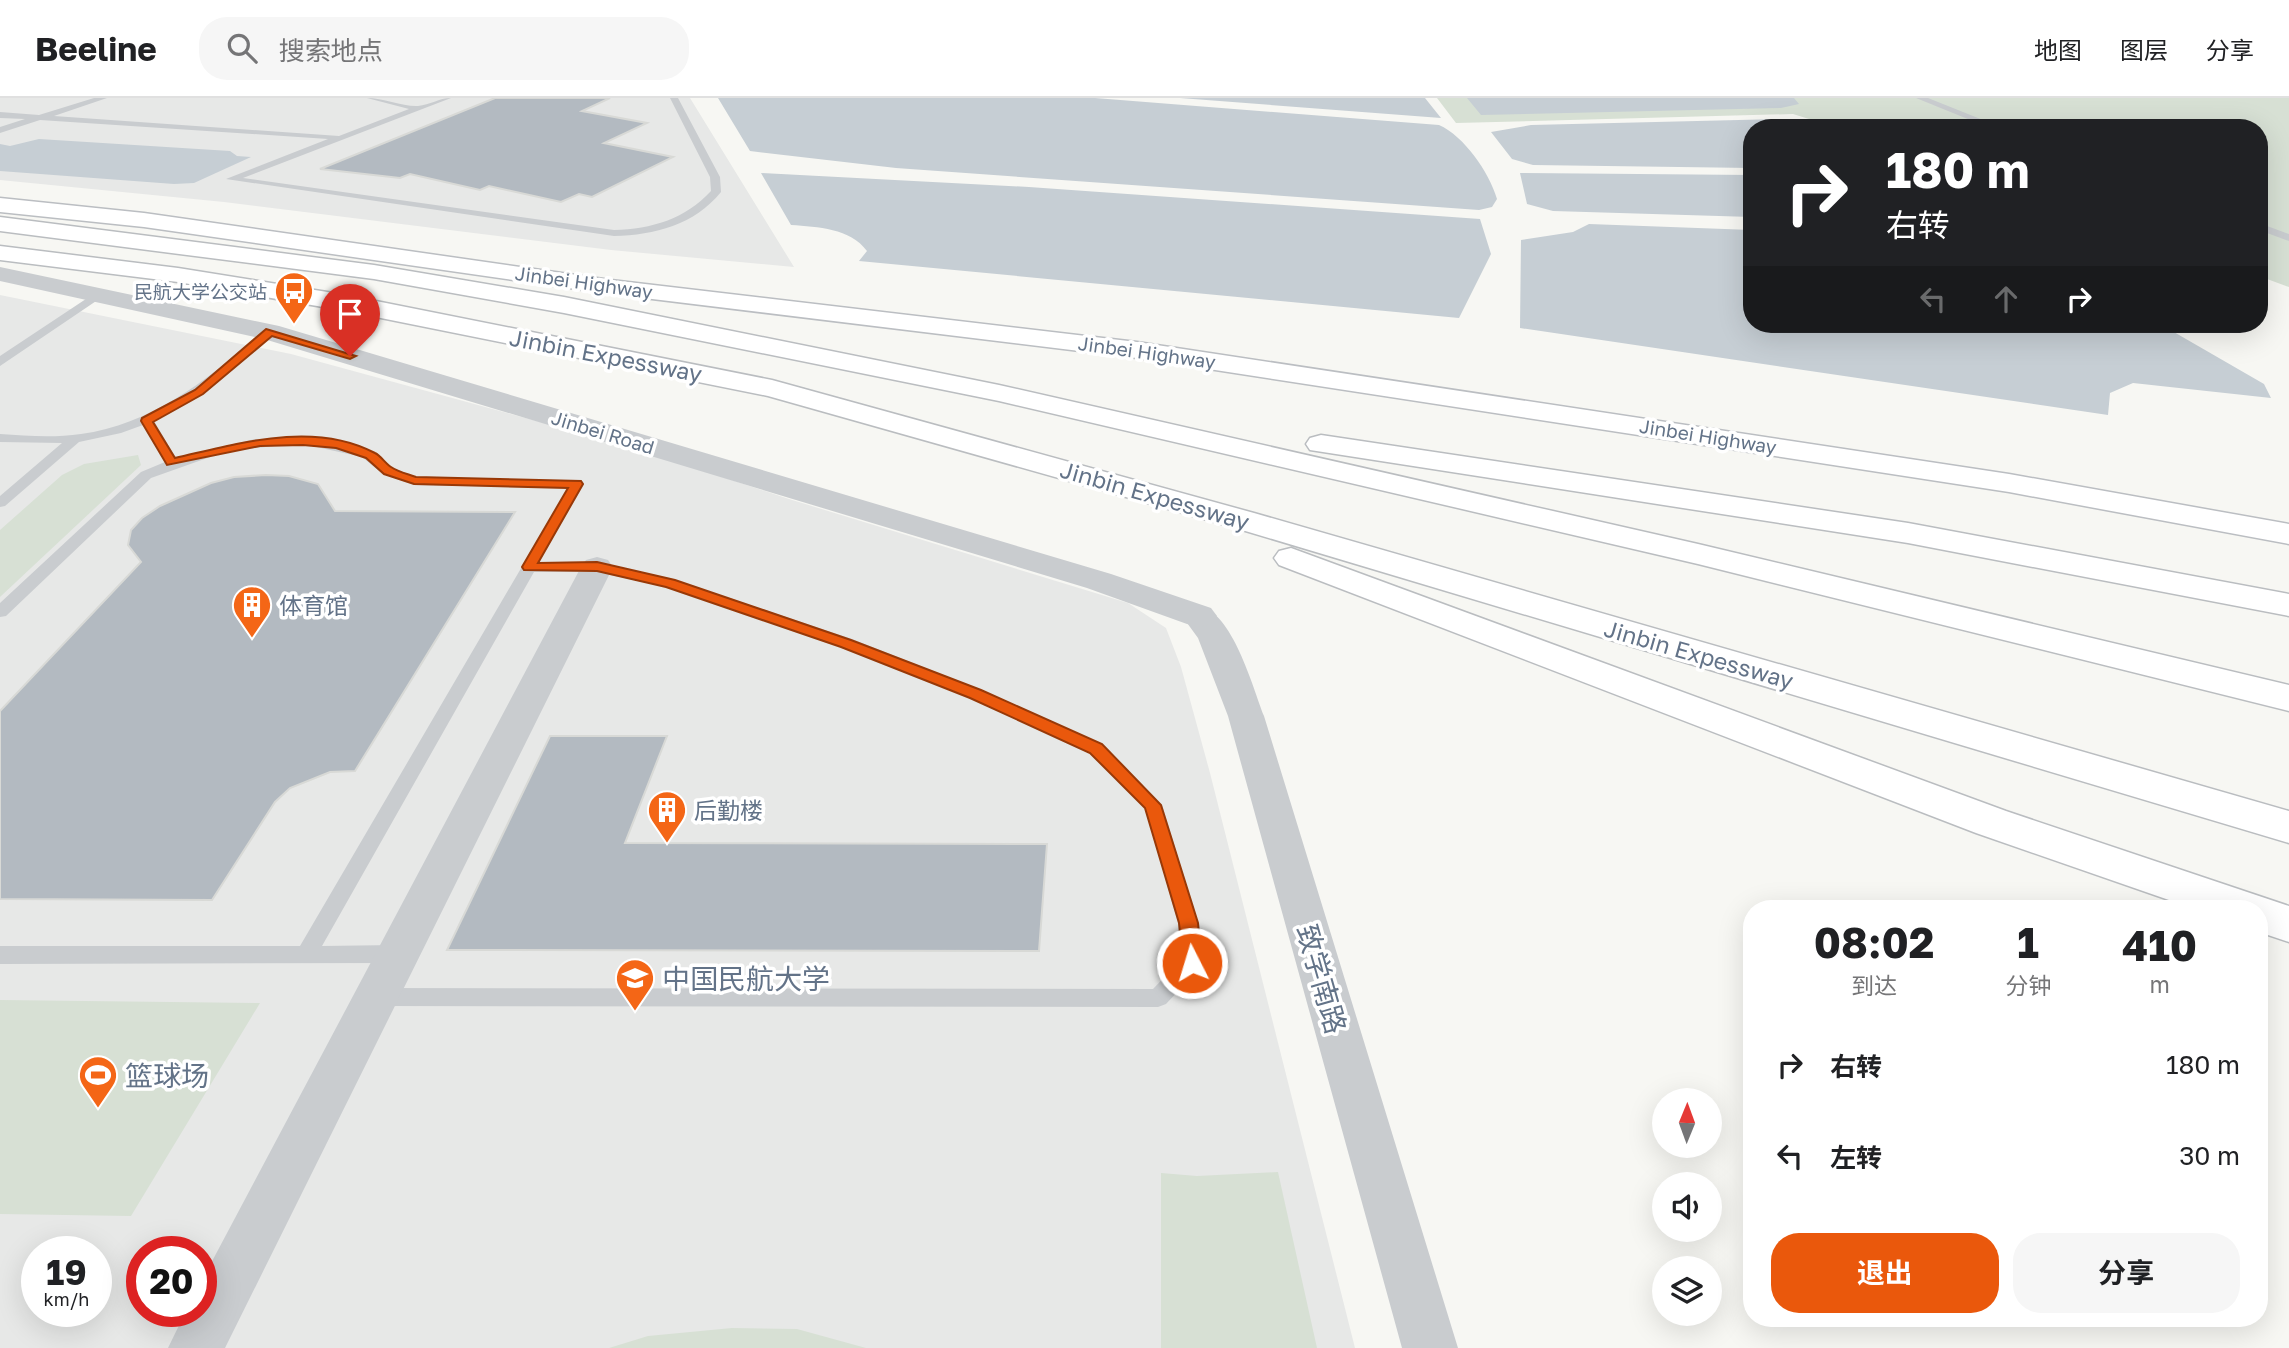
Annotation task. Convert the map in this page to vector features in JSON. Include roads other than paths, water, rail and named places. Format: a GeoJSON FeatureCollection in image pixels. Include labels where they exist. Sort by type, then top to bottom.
{"type":"FeatureCollection","features":[{"type":"Feature","properties":{"kind":"main road","name":"Jinbei Highway"},"geometry":{"type":"LineString","coordinates":[[0,198],[154,215],[633,283],[1136,341],[1988,471],[2289,524]]}},
{"type":"Feature","properties":{"kind":"main road","name":"Jinbei Highway"},"geometry":{"type":"LineString","coordinates":[[0,205],[158,222],[611,287],[1137,349],[2008,483],[2289,534]]}},
{"type":"Feature","properties":{"kind":"main road","name":"Jinbin Expessway"},"geometry":{"type":"LineString","coordinates":[[0,224],[159,242],[401,277],[564,305],[999,393],[1698,554],[2289,698]]}},
{"type":"Feature","properties":{"kind":"main road","name":"Jinbin Expessway"},"geometry":{"type":"LineString","coordinates":[[0,253],[178,275],[359,305],[772,388],[1256,524],[2289,827]]}},
{"type":"Feature","properties":{"kind":"main road"},"geometry":{"type":"LineString","coordinates":[[999,393],[1908,533],[2289,605]]}},
{"type":"Feature","properties":{"kind":"main road"},"geometry":{"type":"LineString","coordinates":[[1020,457],[1991,822],[2219,900]]}},
{"type":"Feature","properties":{"kind":"main road"},"geometry":{"type":"LineString","coordinates":[[2268,917],[2289,924]]}},
{"type":"Feature","properties":{"kind":"street","name":"Jinbei Road"},"geometry":{"type":"LineString","coordinates":[[0,274],[102,293],[270,332],[1099,581],[1199,617]]}},
{"type":"Feature","properties":{"kind":"street"},"geometry":{"type":"LineString","coordinates":[[196,1348],[597,567]]}},
{"type":"Feature","properties":{"kind":"street","name":"致学南路"},"geometry":{"type":"LineString","coordinates":[[1199,617],[1214,635],[1246,716],[1430,1348]]}},
{"type":"Feature","properties":{"kind":"lane"},"geometry":{"type":"LineString","coordinates":[[0,130],[103,98]]}},
{"type":"Feature","properties":{"kind":"lane"},"geometry":{"type":"LineString","coordinates":[[371,98],[418,109]]}},
{"type":"Feature","properties":{"kind":"lane"},"geometry":{"type":"LineString","coordinates":[[447,98],[231,179],[637,234],[662,228],[705,204],[716,192],[715,177],[674,98]]}},
{"type":"Feature","properties":{"kind":"lane"},"geometry":{"type":"LineString","coordinates":[[1920,98],[1975,119]]}},
{"type":"Feature","properties":{"kind":"lane"},"geometry":{"type":"LineString","coordinates":[[0,115],[341,138]]}},
{"type":"Feature","properties":{"kind":"lane"},"geometry":{"type":"LineString","coordinates":[[2268,230],[2289,238]]}},
{"type":"Feature","properties":{"kind":"lane"},"geometry":{"type":"LineString","coordinates":[[0,362],[102,293]]}},
{"type":"Feature","properties":{"kind":"lane"},"geometry":{"type":"LineString","coordinates":[[0,438],[32,442],[75,439],[147,421],[199,392],[270,332]]}},
{"type":"Feature","properties":{"kind":"lane"},"geometry":{"type":"LineString","coordinates":[[147,421],[172,463]]}},
{"type":"Feature","properties":{"kind":"lane"},"geometry":{"type":"LineString","coordinates":[[0,503],[75,439]]}},
{"type":"Feature","properties":{"kind":"lane"},"geometry":{"type":"LineString","coordinates":[[0,612],[124,492],[146,475],[172,463],[260,442],[303,441],[338,445],[371,456],[389,471],[414,481],[446,484],[577,484],[306,954]]}},
{"type":"Feature","properties":{"kind":"lane"},"geometry":{"type":"LineString","coordinates":[[375,997],[1158,998],[1192,963],[1188,923],[1153,805],[1096,748],[975,694],[846,643],[670,583],[597,567],[529,567]]}},
{"type":"Feature","properties":{"kind":"lane"},"geometry":{"type":"LineString","coordinates":[[0,955],[397,954]]}},
{"type":"Feature","properties":{"kind":"place","name":"民航大学公交站"},"geometry":{"type":"Point","coordinates":[294,325]}},
{"type":"Feature","properties":{"kind":"place","name":"体育馆"},"geometry":{"type":"Point","coordinates":[252,639]}},
{"type":"Feature","properties":{"kind":"place","name":"后勤楼"},"geometry":{"type":"Point","coordinates":[667,844]}},
{"type":"Feature","properties":{"kind":"place","name":"中国民航大学"},"geometry":{"type":"Point","coordinates":[635,1012]}},
{"type":"Feature","properties":{"kind":"place","name":"篮球场"},"geometry":{"type":"Point","coordinates":[98,1109]}}]}
